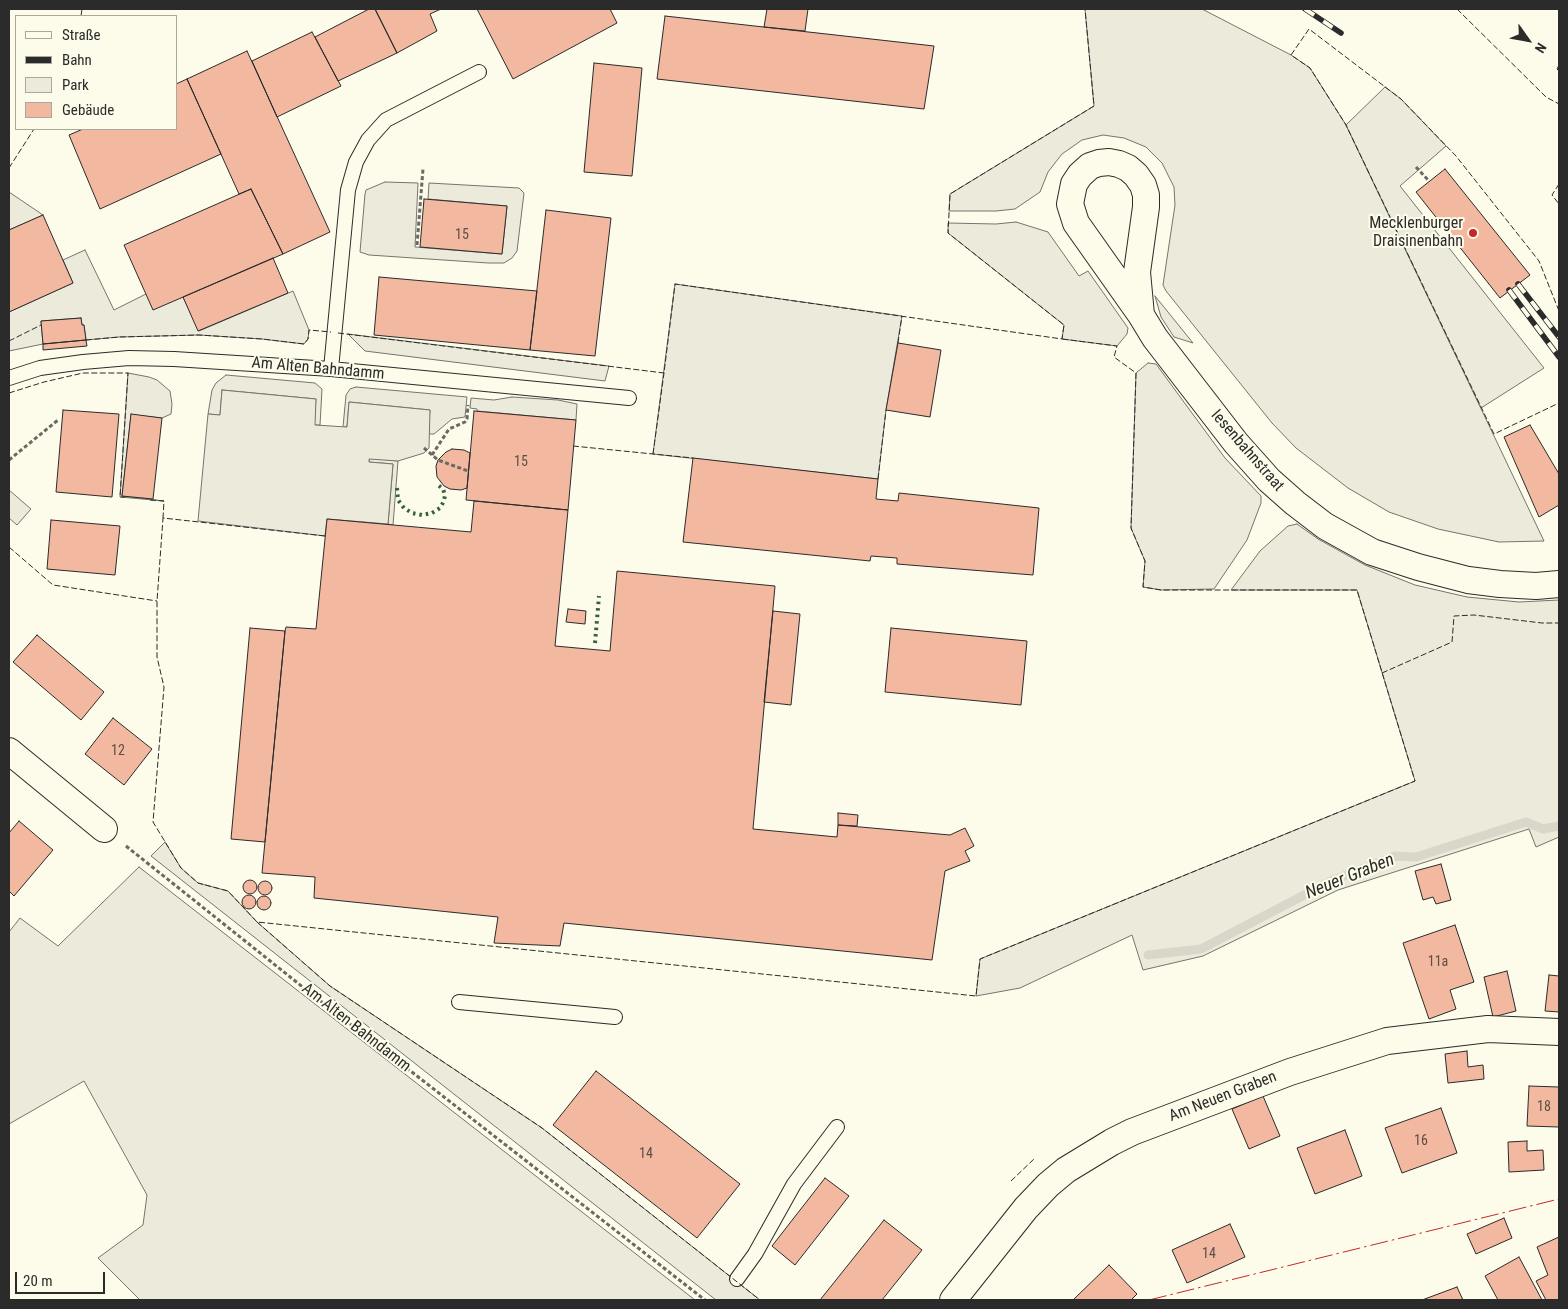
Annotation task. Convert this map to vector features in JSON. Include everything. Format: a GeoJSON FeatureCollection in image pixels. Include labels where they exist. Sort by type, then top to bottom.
{"type":"FeatureCollection","features":[{"type":"Feature","properties":{"kind":"street","name":"Iesenbahnstraat"},"geometry":{"type":"LineString","coordinates":[[1141,315],[1137,272],[1146,195],[1143,185],[1128,168],[1109,162],[1099,163],[1090,166],[1074,184],[1070,204],[1076,224],[1141,315],[1154,338],[1236,442],[1269,480],[1295,504],[1324,526],[1372,552],[1418,567],[1468,580],[1500,584],[1536,586],[1559,584]]}},
{"type":"Feature","properties":{"kind":"street"},"geometry":{"type":"LineString","coordinates":[[9,751],[104,829]]}},
{"type":"Feature","properties":{"kind":"street","name":"Am Neuen Graben"},"geometry":{"type":"LineString","coordinates":[[953,1300],[1026,1208],[1048,1185],[1066,1170],[1132,1132],[1290,1072],[1387,1041],[1488,1029],[1559,1032]]}},
{"type":"Feature","properties":{"kind":"lane"},"geometry":{"type":"LineString","coordinates":[[330,369],[348,190],[356,162],[368,140],[386,120],[479,72]]}},
{"type":"Feature","properties":{"kind":"lane","name":"Am Alten Bahndamm"},"geometry":{"type":"LineString","coordinates":[[9,378],[40,368],[83,362],[129,358],[196,360],[330,369],[629,398]]}},
{"type":"Feature","properties":{"kind":"lane"},"geometry":{"type":"LineString","coordinates":[[459,1002],[615,1017]]}},
{"type":"Feature","properties":{"kind":"lane"},"geometry":{"type":"LineString","coordinates":[[738,1278],[756,1254],[794,1184],[838,1127]]}},
{"type":"Feature","properties":{"kind":"path"},"geometry":{"type":"LineString","coordinates":[[1416,167],[1429,182]]}},
{"type":"Feature","properties":{"kind":"path"},"geometry":{"type":"LineString","coordinates":[[417,246],[423,169]]}},
{"type":"Feature","properties":{"kind":"path"},"geometry":{"type":"LineString","coordinates":[[432,455],[449,429],[467,419],[470,382]]}},
{"type":"Feature","properties":{"kind":"path"},"geometry":{"type":"LineString","coordinates":[[9,460],[58,420]]}},
{"type":"Feature","properties":{"kind":"path"},"geometry":{"type":"LineString","coordinates":[[424,448],[438,460],[468,472]]}},
{"type":"Feature","properties":{"kind":"path","name":"Am Alten Bahndamm"},"geometry":{"type":"LineString","coordinates":[[104,829],[317,998],[705,1300]]}},
{"type":"Feature","properties":{"kind":"green space"},"geometry":{"type":"Polygon","coordinates":[[[1085,9],[1202,9],[1291,55],[1310,68],[1346,125],[1544,541],[1499,542],[1438,529],[1389,512],[1348,488],[1296,448],[1272,423],[1163,285],[1175,205],[1174,187],[1162,163],[1146,147],[1124,138],[1103,135],[1082,140],[1062,154],[1048,172],[1040,192],[1015,209],[949,211],[950,194],[1094,106],[1085,9]]]}},
{"type":"Feature","properties":{"kind":"green space"},"geometry":{"type":"Polygon","coordinates":[[[385,182],[418,183],[415,247],[502,254],[507,206],[428,199],[429,183],[519,188],[524,193],[517,251],[512,258],[504,263],[369,255],[360,252],[366,190],[385,182]]]}},
{"type":"Feature","properties":{"kind":"green space"},"geometry":{"type":"Polygon","coordinates":[[[9,192],[43,215],[9,230],[9,192]]]}},
{"type":"Feature","properties":{"kind":"green space"},"geometry":{"type":"Polygon","coordinates":[[[1016,222],[1048,232],[1079,276],[1088,271],[1128,328],[1127,334],[1117,346],[1062,339],[1064,325],[948,233],[948,223],[996,224],[1016,222]]]}},
{"type":"Feature","properties":{"kind":"green space"},"geometry":{"type":"Polygon","coordinates":[[[85,250],[114,310],[146,294],[183,297],[199,331],[293,291],[309,330],[308,339],[304,344],[199,335],[119,337],[86,340],[81,318],[41,321],[43,344],[9,351],[9,312],[73,283],[63,260],[85,250]]]}},
{"type":"Feature","properties":{"kind":"green space"},"geometry":{"type":"Polygon","coordinates":[[[1155,296],[1193,343],[1174,337],[1161,317],[1155,296]]]}},
{"type":"Feature","properties":{"kind":"green space"},"geometry":{"type":"Polygon","coordinates":[[[348,334],[609,366],[605,381],[365,351],[348,334]]]}},
{"type":"Feature","properties":{"kind":"green space"},"geometry":{"type":"Polygon","coordinates":[[[1148,363],[1156,364],[1225,458],[1261,496],[1261,503],[1247,540],[1214,589],[1161,590],[1143,587],[1145,561],[1131,528],[1136,373],[1148,363]]]}},
{"type":"Feature","properties":{"kind":"green space"},"geometry":{"type":"Polygon","coordinates":[[[128,373],[157,380],[170,391],[172,404],[171,414],[162,418],[131,415],[122,496],[164,501],[120,497],[128,373]]]}},
{"type":"Feature","properties":{"kind":"green space"},"geometry":{"type":"Polygon","coordinates":[[[226,375],[315,383],[322,389],[320,425],[314,425],[316,399],[222,390],[220,415],[208,414],[212,390],[216,383],[226,375]]]}},
{"type":"Feature","properties":{"kind":"green space"},"geometry":{"type":"Polygon","coordinates":[[[356,387],[467,397],[465,417],[452,419],[434,434],[430,434],[428,432],[430,410],[349,402],[347,427],[343,427],[346,395],[350,389],[356,387]]]}},
{"type":"Feature","properties":{"kind":"green space"},"geometry":{"type":"Polygon","coordinates":[[[512,397],[558,400],[577,404],[576,420],[477,411],[477,409],[470,408],[471,398],[494,400],[512,397]]]}},
{"type":"Feature","properties":{"kind":"green space"},"geometry":{"type":"Polygon","coordinates":[[[369,458],[398,461],[393,525],[388,524],[393,464],[369,462],[369,458]]]}},
{"type":"Feature","properties":{"kind":"green space"},"geometry":{"type":"Polygon","coordinates":[[[1297,524],[1318,539],[1365,565],[1415,585],[1467,597],[1519,602],[1559,600],[1559,837],[1536,847],[1529,829],[1338,890],[1203,956],[1143,970],[1132,935],[1020,988],[976,996],[980,959],[1415,781],[1357,590],[1231,590],[1260,551],[1288,526],[1297,524]]]}},
{"type":"Feature","properties":{"kind":"green space"},"geometry":{"type":"Polygon","coordinates":[[[165,842],[181,868],[198,883],[228,891],[257,922],[330,986],[542,1128],[760,1300],[716,1300],[151,856],[165,842]]]}},
{"type":"Feature","properties":{"kind":"green space"},"geometry":{"type":"Polygon","coordinates":[[[139,867],[695,1300],[140,1300],[98,1258],[143,1225],[147,1195],[84,1081],[9,1124],[9,932],[20,918],[58,946],[139,867]]]}},
{"type":"Feature","properties":{"kind":"shaded area"},"geometry":{"type":"Polygon","coordinates":[[[1385,87],[1401,99],[1446,146],[1400,186],[1544,368],[1481,408],[1346,125],[1385,87]]]}},
{"type":"Feature","properties":{"kind":"shaded area"},"geometry":{"type":"Polygon","coordinates":[[[675,284],[902,316],[886,410],[878,479],[653,454],[675,284]]]}},
{"type":"Feature","properties":{"kind":"shaded area"},"geometry":{"type":"Polygon","coordinates":[[[222,390],[316,399],[315,425],[347,427],[349,402],[430,410],[429,448],[424,453],[398,461],[369,459],[369,462],[393,464],[388,524],[327,519],[325,536],[198,521],[208,414],[220,415],[222,390]]]}},
{"type":"Feature","properties":{"kind":"shaded area"},"geometry":{"type":"Polygon","coordinates":[[[9,490],[31,509],[17,525],[9,518],[9,490]]]}},
{"type":"Feature","properties":{"kind":"building"},"geometry":{"type":"Polygon","coordinates":[[[369,9],[375,9],[397,53],[338,81],[315,37],[369,9]]]}},
{"type":"Feature","properties":{"kind":"building"},"geometry":{"type":"Polygon","coordinates":[[[375,9],[441,9],[430,14],[437,31],[397,53],[375,9]]]}},
{"type":"Feature","properties":{"kind":"building"},"geometry":{"type":"Polygon","coordinates":[[[477,9],[610,9],[617,23],[513,79],[477,9]]]}},
{"type":"Feature","properties":{"kind":"building"},"geometry":{"type":"Polygon","coordinates":[[[767,9],[808,9],[805,31],[764,27],[767,9]]]}},
{"type":"Feature","properties":{"kind":"building"},"geometry":{"type":"Polygon","coordinates":[[[665,16],[934,46],[924,109],[657,79],[665,16]]]}},
{"type":"Feature","properties":{"kind":"building"},"geometry":{"type":"Polygon","coordinates":[[[312,32],[341,86],[277,117],[252,61],[312,32]]]}},
{"type":"Feature","properties":{"kind":"building"},"geometry":{"type":"Polygon","coordinates":[[[247,51],[330,232],[283,254],[251,189],[239,194],[187,79],[247,51]]]}},
{"type":"Feature","properties":{"kind":"building"},"geometry":{"type":"Polygon","coordinates":[[[594,63],[642,68],[632,176],[584,172],[594,63]]]}},
{"type":"Feature","properties":{"kind":"building"},"geometry":{"type":"Polygon","coordinates":[[[187,79],[221,154],[100,209],[69,135],[81,130],[178,130],[178,83],[187,79]]]}},
{"type":"Feature","properties":{"kind":"building","name":"Mecklenburger Draisinenbahn"},"geometry":{"type":"Polygon","coordinates":[[[1445,169],[1530,275],[1500,298],[1416,192],[1445,169]]]}},
{"type":"Feature","properties":{"kind":"building"},"geometry":{"type":"Polygon","coordinates":[[[251,189],[283,254],[153,310],[124,245],[251,189]]]}},
{"type":"Feature","properties":{"kind":"building"},"geometry":{"type":"Polygon","coordinates":[[[424,199],[507,206],[502,254],[420,247],[424,199]]]}},
{"type":"Feature","properties":{"kind":"building"},"geometry":{"type":"Polygon","coordinates":[[[546,210],[611,218],[595,356],[530,350],[546,210]]]}},
{"type":"Feature","properties":{"kind":"building"},"geometry":{"type":"Polygon","coordinates":[[[43,215],[73,283],[9,312],[9,230],[43,215]]]}},
{"type":"Feature","properties":{"kind":"building"},"geometry":{"type":"Polygon","coordinates":[[[273,258],[288,293],[198,331],[183,297],[273,258]]]}},
{"type":"Feature","properties":{"kind":"building"},"geometry":{"type":"Polygon","coordinates":[[[379,277],[537,291],[530,350],[374,335],[379,277]]]}},
{"type":"Feature","properties":{"kind":"building"},"geometry":{"type":"Polygon","coordinates":[[[81,318],[86,340],[43,344],[41,321],[81,318]]]}},
{"type":"Feature","properties":{"kind":"building"},"geometry":{"type":"Polygon","coordinates":[[[86,340],[87,346],[43,350],[43,344],[86,340]]]}},
{"type":"Feature","properties":{"kind":"building"},"geometry":{"type":"Polygon","coordinates":[[[898,343],[941,350],[930,417],[886,410],[898,343]]]}},
{"type":"Feature","properties":{"kind":"building"},"geometry":{"type":"Polygon","coordinates":[[[63,410],[119,414],[112,497],[56,492],[63,410]]]}},
{"type":"Feature","properties":{"kind":"building"},"geometry":{"type":"Polygon","coordinates":[[[474,411],[576,420],[568,510],[466,500],[474,411]]]}},
{"type":"Feature","properties":{"kind":"building"},"geometry":{"type":"Polygon","coordinates":[[[131,414],[162,418],[153,499],[122,496],[131,414]]]}},
{"type":"Feature","properties":{"kind":"building"},"geometry":{"type":"Polygon","coordinates":[[[1530,425],[1559,474],[1559,505],[1539,517],[1504,437],[1530,425]]]}},
{"type":"Feature","properties":{"kind":"building"},"geometry":{"type":"Polygon","coordinates":[[[452,449],[464,450],[470,453],[467,488],[461,490],[450,489],[444,486],[437,477],[436,466],[438,460],[452,449]]]}},
{"type":"Feature","properties":{"kind":"building"},"geometry":{"type":"Polygon","coordinates":[[[693,458],[878,479],[876,499],[898,501],[899,493],[1039,508],[1033,575],[897,564],[897,558],[871,556],[870,561],[683,542],[693,458]]]}},
{"type":"Feature","properties":{"kind":"building"},"geometry":{"type":"Polygon","coordinates":[[[474,501],[568,510],[555,646],[610,651],[617,571],[775,586],[753,829],[837,837],[838,825],[950,835],[965,828],[974,846],[965,851],[970,861],[945,871],[932,960],[564,923],[560,946],[494,943],[498,917],[314,898],[315,877],[262,873],[285,631],[286,627],[316,629],[327,519],[471,532],[474,501]]]}},
{"type":"Feature","properties":{"kind":"building"},"geometry":{"type":"Polygon","coordinates":[[[51,520],[120,526],[115,575],[47,569],[51,520]]]}},
{"type":"Feature","properties":{"kind":"building"},"geometry":{"type":"Polygon","coordinates":[[[568,609],[586,611],[585,624],[566,622],[568,609]]]}},
{"type":"Feature","properties":{"kind":"building"},"geometry":{"type":"Polygon","coordinates":[[[773,611],[800,614],[791,705],[764,702],[773,611]]]}},
{"type":"Feature","properties":{"kind":"building"},"geometry":{"type":"Polygon","coordinates":[[[250,628],[285,631],[265,842],[231,839],[250,628]]]}},
{"type":"Feature","properties":{"kind":"building"},"geometry":{"type":"Polygon","coordinates":[[[891,628],[1027,641],[1021,705],[885,692],[891,628]]]}},
{"type":"Feature","properties":{"kind":"building"},"geometry":{"type":"Polygon","coordinates":[[[37,635],[104,692],[81,720],[13,662],[37,635]]]}},
{"type":"Feature","properties":{"kind":"building"},"geometry":{"type":"Polygon","coordinates":[[[113,718],[152,749],[124,785],[85,754],[113,718]]]}},
{"type":"Feature","properties":{"kind":"building"},"geometry":{"type":"Polygon","coordinates":[[[838,813],[858,815],[857,826],[838,825],[838,813]]]}},
{"type":"Feature","properties":{"kind":"building"},"geometry":{"type":"Polygon","coordinates":[[[19,821],[53,850],[14,896],[9,891],[9,833],[19,821]]]}},
{"type":"Feature","properties":{"kind":"building"},"geometry":{"type":"Polygon","coordinates":[[[1441,864],[1451,900],[1436,904],[1433,897],[1423,900],[1415,871],[1441,864]]]}},
{"type":"Feature","properties":{"kind":"building"},"geometry":{"type":"Polygon","coordinates":[[[250,880],[255,882],[257,887],[255,892],[250,894],[245,892],[243,887],[245,882],[250,880]]]}},
{"type":"Feature","properties":{"kind":"building"},"geometry":{"type":"Polygon","coordinates":[[[262,881],[268,881],[272,888],[268,895],[262,895],[258,891],[258,885],[262,881]]]}},
{"type":"Feature","properties":{"kind":"building"},"geometry":{"type":"Polygon","coordinates":[[[249,895],[254,897],[256,902],[254,907],[249,909],[244,907],[242,902],[244,897],[249,895]]]}},
{"type":"Feature","properties":{"kind":"building"},"geometry":{"type":"Polygon","coordinates":[[[264,896],[269,898],[271,903],[269,908],[264,910],[259,908],[257,903],[259,898],[264,896]]]}},
{"type":"Feature","properties":{"kind":"building"},"geometry":{"type":"Polygon","coordinates":[[[1455,925],[1474,982],[1450,990],[1456,1009],[1429,1019],[1403,943],[1455,925]]]}},
{"type":"Feature","properties":{"kind":"building"},"geometry":{"type":"Polygon","coordinates":[[[1507,971],[1516,1011],[1493,1017],[1484,977],[1507,971]]]}},
{"type":"Feature","properties":{"kind":"building"},"geometry":{"type":"Polygon","coordinates":[[[1549,975],[1559,976],[1559,1012],[1545,1011],[1549,975]]]}},
{"type":"Feature","properties":{"kind":"building"},"geometry":{"type":"Polygon","coordinates":[[[1467,1051],[1468,1067],[1483,1065],[1484,1079],[1448,1083],[1445,1054],[1467,1051]]]}},
{"type":"Feature","properties":{"kind":"building"},"geometry":{"type":"Polygon","coordinates":[[[596,1071],[740,1184],[697,1238],[553,1125],[596,1071]]]}},
{"type":"Feature","properties":{"kind":"building"},"geometry":{"type":"Polygon","coordinates":[[[1529,1086],[1559,1087],[1559,1127],[1527,1126],[1529,1086]]]}},
{"type":"Feature","properties":{"kind":"building"},"geometry":{"type":"Polygon","coordinates":[[[1263,1096],[1280,1136],[1249,1149],[1232,1109],[1263,1096]]]}},
{"type":"Feature","properties":{"kind":"building"},"geometry":{"type":"Polygon","coordinates":[[[1441,1108],[1457,1153],[1402,1173],[1385,1128],[1441,1108]]]}},
{"type":"Feature","properties":{"kind":"building"},"geometry":{"type":"Polygon","coordinates":[[[1345,1130],[1362,1176],[1315,1194],[1297,1148],[1345,1130]]]}},
{"type":"Feature","properties":{"kind":"building"},"geometry":{"type":"Polygon","coordinates":[[[1527,1141],[1527,1151],[1543,1150],[1544,1170],[1509,1172],[1508,1142],[1527,1141]]]}},
{"type":"Feature","properties":{"kind":"building"},"geometry":{"type":"Polygon","coordinates":[[[825,1178],[849,1196],[795,1265],[772,1246],[825,1178]]]}},
{"type":"Feature","properties":{"kind":"building"},"geometry":{"type":"Polygon","coordinates":[[[1504,1218],[1512,1238],[1476,1254],[1467,1234],[1504,1218]]]}},
{"type":"Feature","properties":{"kind":"building"},"geometry":{"type":"Polygon","coordinates":[[[884,1220],[922,1250],[882,1300],[820,1300],[884,1220]]]}},
{"type":"Feature","properties":{"kind":"building"},"geometry":{"type":"Polygon","coordinates":[[[1230,1224],[1245,1257],[1187,1283],[1172,1250],[1230,1224]]]}},
{"type":"Feature","properties":{"kind":"building"},"geometry":{"type":"Polygon","coordinates":[[[1559,1237],[1559,1300],[1546,1300],[1536,1281],[1548,1275],[1537,1247],[1559,1237]]]}},
{"type":"Feature","properties":{"kind":"building"},"geometry":{"type":"Polygon","coordinates":[[[1519,1257],[1542,1300],[1498,1300],[1485,1276],[1519,1257]]]}},
{"type":"Feature","properties":{"kind":"building"},"geometry":{"type":"Polygon","coordinates":[[[1109,1265],[1137,1294],[1131,1300],[1073,1300],[1109,1265]]]}},
{"type":"Feature","properties":{"kind":"building"},"geometry":{"type":"Polygon","coordinates":[[[1457,1287],[1463,1300],[1422,1300],[1457,1287]]]}},
{"type":"Feature","properties":{"kind":"waterway","name":"Neuer Graben"},"geometry":{"type":"LineString","coordinates":[[1148,955],[1201,949],[1331,881],[1395,856],[1416,857],[1526,822],[1543,829],[1559,826]]}},
{"type":"Feature","properties":{"kind":"railway"},"geometry":{"type":"LineString","coordinates":[[1305,9],[1341,33]]}},
{"type":"Feature","properties":{"kind":"railway"},"geometry":{"type":"LineString","coordinates":[[1518,284],[1559,337]]}},
{"type":"Feature","properties":{"kind":"railway"},"geometry":{"type":"LineString","coordinates":[[1509,290],[1559,357]]}},
{"type":"Feature","properties":{"kind":"hedge"},"geometry":{"type":"LineString","coordinates":[[397,488],[398,500],[404,508],[412,513],[422,515],[432,513],[440,508],[444,501],[443,489],[438,485]]}},
{"type":"Feature","properties":{"kind":"hedge"},"geometry":{"type":"LineString","coordinates":[[595,643],[599,596]]}},
{"type":"Feature","properties":{"kind":"fence"},"geometry":{"type":"LineString","coordinates":[[81,15],[82,9]]}},
{"type":"Feature","properties":{"kind":"fence"},"geometry":{"type":"LineString","coordinates":[[338,333],[664,373],[675,284],[1062,339],[1064,325],[948,233],[950,194],[1094,106],[1085,9]]}},
{"type":"Feature","properties":{"kind":"fence"},"geometry":{"type":"LineString","coordinates":[[1457,9],[1546,97],[1559,104]]}},
{"type":"Feature","properties":{"kind":"fence"},"geometry":{"type":"LineString","coordinates":[[1559,311],[1539,261],[1456,156],[1401,99],[1309,29],[1291,55],[1310,68],[1346,125],[1494,434],[1559,403]]}},
{"type":"Feature","properties":{"kind":"fence"},"geometry":{"type":"LineString","coordinates":[[1559,65],[1557,69],[1559,71]]}},
{"type":"Feature","properties":{"kind":"fence"},"geometry":{"type":"LineString","coordinates":[[9,168],[33,130]]}},
{"type":"Feature","properties":{"kind":"fence"},"geometry":{"type":"LineString","coordinates":[[1559,184],[1552,195],[1559,204]]}},
{"type":"Feature","properties":{"kind":"fence"},"geometry":{"type":"LineString","coordinates":[[898,343],[902,316]]}},
{"type":"Feature","properties":{"kind":"fence"},"geometry":{"type":"LineString","coordinates":[[9,341],[41,325]]}},
{"type":"Feature","properties":{"kind":"fence"},"geometry":{"type":"LineString","coordinates":[[86,340],[119,337],[199,335],[304,344],[308,339],[309,330],[331,332]]}},
{"type":"Feature","properties":{"kind":"fence"},"geometry":{"type":"LineString","coordinates":[[325,536],[163,518],[157,601],[157,657],[164,687],[153,822],[181,868],[198,883],[228,891],[257,922],[976,996],[980,959],[1415,781],[1357,590],[1161,590],[1143,587],[1145,561],[1131,528],[1136,373],[1114,357],[1117,346],[1062,339]]}},
{"type":"Feature","properties":{"kind":"fence"},"geometry":{"type":"LineString","coordinates":[[9,393],[83,373],[128,373],[120,497],[125,497]]}},
{"type":"Feature","properties":{"kind":"fence"},"geometry":{"type":"LineString","coordinates":[[653,454],[664,373]]}},
{"type":"Feature","properties":{"kind":"fence"},"geometry":{"type":"LineString","coordinates":[[878,479],[886,410]]}},
{"type":"Feature","properties":{"kind":"fence"},"geometry":{"type":"LineString","coordinates":[[573,446],[693,458]]}},
{"type":"Feature","properties":{"kind":"fence"},"geometry":{"type":"LineString","coordinates":[[150,500],[164,501],[163,518]]}},
{"type":"Feature","properties":{"kind":"fence"},"geometry":{"type":"LineString","coordinates":[[9,547],[53,585],[157,601]]}},
{"type":"Feature","properties":{"kind":"fence"},"geometry":{"type":"LineString","coordinates":[[1382,673],[1452,642],[1454,616],[1474,615],[1542,623],[1559,623]]}},
{"type":"Feature","properties":{"kind":"fence"},"geometry":{"type":"LineString","coordinates":[[257,922],[330,986],[542,1128],[760,1300]]}},
{"type":"Feature","properties":{"kind":"fence"},"geometry":{"type":"LineString","coordinates":[[1011,1181],[1035,1158]]}},
{"type":"Feature","properties":{"kind":"power"},"geometry":{"type":"LineString","coordinates":[[1149,1300],[1559,1199]]}},
{"type":"Feature","properties":{"kind":"place","name":"Mecklenburger Draisinenbahn"},"geometry":{"type":"Point","coordinates":[1473,233]}}]}
